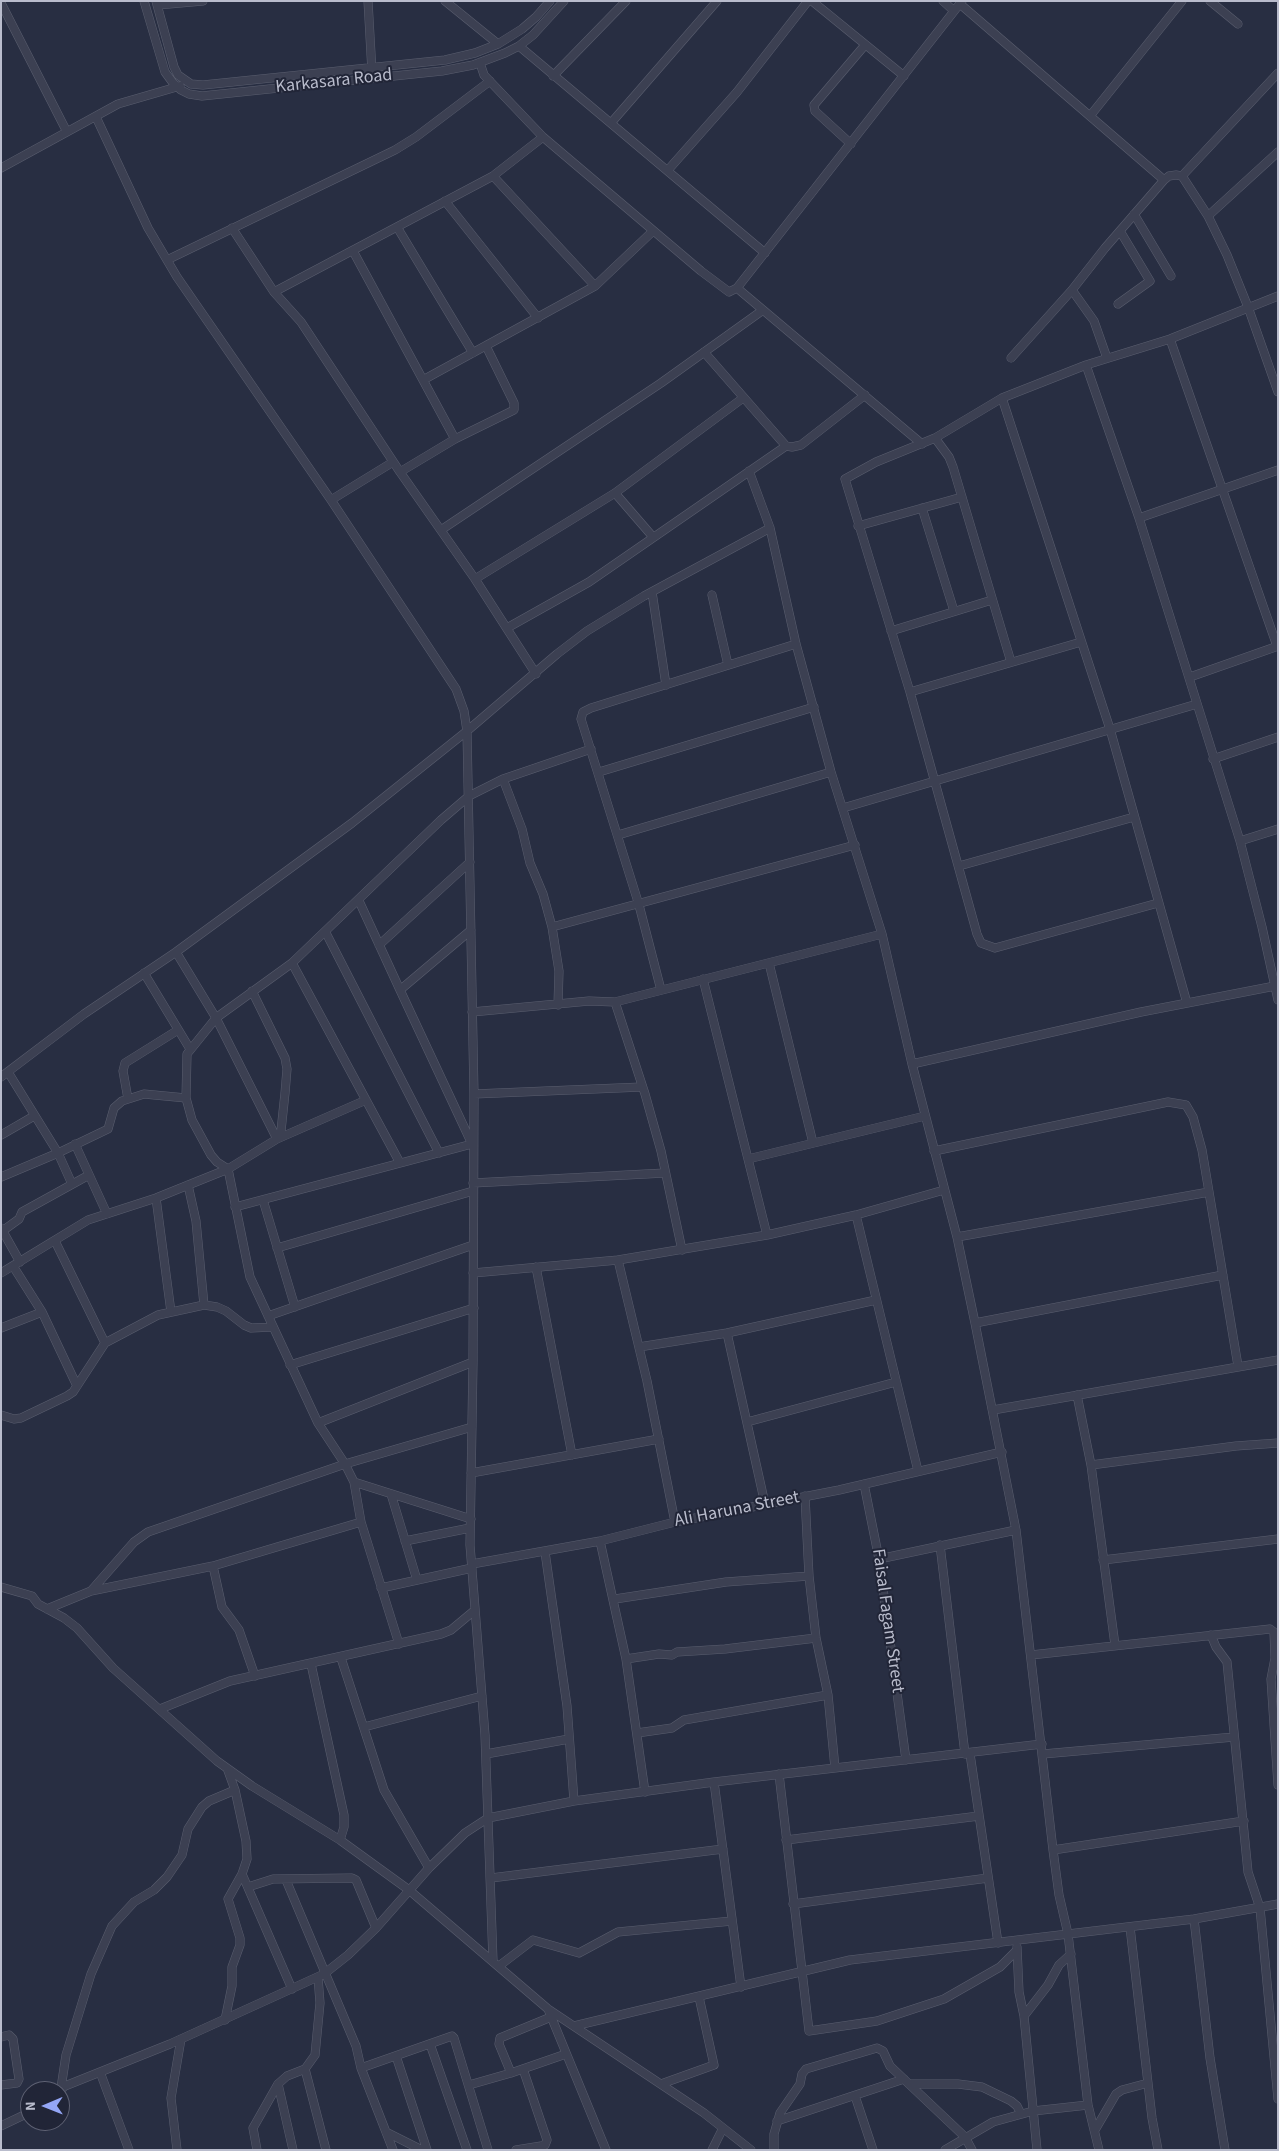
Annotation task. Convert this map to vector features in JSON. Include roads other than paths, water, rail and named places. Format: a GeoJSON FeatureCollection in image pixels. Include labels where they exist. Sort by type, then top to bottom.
{"type":"FeatureCollection","features":[{"type":"Feature","properties":{"kind":"street"},"geometry":{"type":"LineString","coordinates":[[144,1],[165,72],[177,87]]}},
{"type":"Feature","properties":{"kind":"street"},"geometry":{"type":"LineString","coordinates":[[190,83],[178,75],[174,67],[157,3],[203,1]]}},
{"type":"Feature","properties":{"kind":"street"},"geometry":{"type":"LineString","coordinates":[[368,1],[373,78]]}},
{"type":"Feature","properties":{"kind":"street"},"geometry":{"type":"LineString","coordinates":[[446,1],[498,44]]}},
{"type":"Feature","properties":{"kind":"street","name":"Karkasara Road"},"geometry":{"type":"LineString","coordinates":[[1,168],[118,104],[190,83],[203,85],[445,60],[475,53],[498,44],[522,29],[550,1]]}},
{"type":"Feature","properties":{"kind":"street","name":"Karkasara Road"},"geometry":{"type":"LineString","coordinates":[[177,87],[189,94],[202,96],[442,71],[480,63],[518,46],[533,35],[564,1]]}},
{"type":"Feature","properties":{"kind":"street"},"geometry":{"type":"LineString","coordinates":[[553,76],[626,1]]}},
{"type":"Feature","properties":{"kind":"street"},"geometry":{"type":"LineString","coordinates":[[610,123],[717,1]]}},
{"type":"Feature","properties":{"kind":"street"},"geometry":{"type":"LineString","coordinates":[[668,170],[737,92],[808,1]]}},
{"type":"Feature","properties":{"kind":"street"},"geometry":{"type":"LineString","coordinates":[[812,1],[904,76]]}},
{"type":"Feature","properties":{"kind":"street"},"geometry":{"type":"LineString","coordinates":[[943,1],[954,11]]}},
{"type":"Feature","properties":{"kind":"street"},"geometry":{"type":"LineString","coordinates":[[1090,116],[1182,1]]}},
{"type":"Feature","properties":{"kind":"street"},"geometry":{"type":"LineString","coordinates":[[1210,1],[1238,24]]}},
{"type":"Feature","properties":{"kind":"street"},"geometry":{"type":"LineString","coordinates":[[1,3],[67,132]]}},
{"type":"Feature","properties":{"kind":"street"},"geometry":{"type":"LineString","coordinates":[[480,63],[484,75],[543,137],[725,291],[732,291],[737,288],[961,3],[1164,180]]}},
{"type":"Feature","properties":{"kind":"street"},"geometry":{"type":"LineString","coordinates":[[851,144],[815,110],[814,105],[866,45]]}},
{"type":"Feature","properties":{"kind":"street"},"geometry":{"type":"LineString","coordinates":[[518,46],[765,253]]}},
{"type":"Feature","properties":{"kind":"street"},"geometry":{"type":"LineString","coordinates":[[1182,176],[1278,73]]}},
{"type":"Feature","properties":{"kind":"street"},"geometry":{"type":"LineString","coordinates":[[166,260],[395,150],[490,82]]}},
{"type":"Feature","properties":{"kind":"street"},"geometry":{"type":"LineString","coordinates":[[96,117],[148,228],[166,260],[331,500],[456,688],[464,711],[468,732],[474,1094],[472,1144],[474,1308],[470,1528],[486,1754],[490,1878],[496,1964]]}},
{"type":"Feature","properties":{"kind":"street"},"geometry":{"type":"LineString","coordinates":[[274,292],[493,176],[543,137]]}},
{"type":"Feature","properties":{"kind":"street"},"geometry":{"type":"LineString","coordinates":[[1208,216],[1278,152]]}},
{"type":"Feature","properties":{"kind":"street"},"geometry":{"type":"LineString","coordinates":[[1011,358],[1072,290],[1120,230],[1164,180],[1168,176],[1176,175],[1182,176],[1208,216],[1227,255],[1276,379],[1278,392]]}},
{"type":"Feature","properties":{"kind":"street"},"geometry":{"type":"LineString","coordinates":[[493,176],[594,286]]}},
{"type":"Feature","properties":{"kind":"street"},"geometry":{"type":"LineString","coordinates":[[445,201],[538,318]]}},
{"type":"Feature","properties":{"kind":"street"},"geometry":{"type":"LineString","coordinates":[[1134,214],[1171,276]]}},
{"type":"Feature","properties":{"kind":"street"},"geometry":{"type":"LineString","coordinates":[[397,227],[473,353]]}},
{"type":"Feature","properties":{"kind":"street"},"geometry":{"type":"LineString","coordinates":[[232,228],[274,292],[301,322],[393,462],[475,579],[536,674]]}},
{"type":"Feature","properties":{"kind":"street"},"geometry":{"type":"LineString","coordinates":[[1118,304],[1150,281],[1120,230]]}},
{"type":"Feature","properties":{"kind":"street"},"geometry":{"type":"LineString","coordinates":[[423,380],[594,286],[653,231]]}},
{"type":"Feature","properties":{"kind":"street"},"geometry":{"type":"LineString","coordinates":[[353,251],[455,440]]}},
{"type":"Feature","properties":{"kind":"street"},"geometry":{"type":"LineString","coordinates":[[737,288],[922,444]]}},
{"type":"Feature","properties":{"kind":"street"},"geometry":{"type":"LineString","coordinates":[[1072,290],[1094,321],[1108,358]]}},
{"type":"Feature","properties":{"kind":"street"},"geometry":{"type":"LineString","coordinates":[[1158,903],[995,948],[981,943],[910,692],[844,479],[862,468],[935,438],[1002,398],[1108,358],[1170,339],[1278,296]]}},
{"type":"Feature","properties":{"kind":"street"},"geometry":{"type":"LineString","coordinates":[[441,530],[763,310]]}},
{"type":"Feature","properties":{"kind":"street"},"geometry":{"type":"LineString","coordinates":[[1170,339],[1277,646],[1190,677]]}},
{"type":"Feature","properties":{"kind":"street"},"geometry":{"type":"LineString","coordinates":[[400,472],[455,440],[514,410],[515,407],[486,346]]}},
{"type":"Feature","properties":{"kind":"street"},"geometry":{"type":"LineString","coordinates":[[704,352],[786,446],[801,445],[865,395]]}},
{"type":"Feature","properties":{"kind":"street"},"geometry":{"type":"LineString","coordinates":[[1086,366],[1139,518],[1240,841],[1278,1000]]}},
{"type":"Feature","properties":{"kind":"street"},"geometry":{"type":"LineString","coordinates":[[475,579],[615,493],[743,398]]}},
{"type":"Feature","properties":{"kind":"street"},"geometry":{"type":"LineString","coordinates":[[1002,398],[1110,729],[1187,1002]]}},
{"type":"Feature","properties":{"kind":"street"},"geometry":{"type":"LineString","coordinates":[[935,438],[949,457],[1011,662]]}},
{"type":"Feature","properties":{"kind":"street"},"geometry":{"type":"LineString","coordinates":[[507,628],[589,582],[786,446]]}},
{"type":"Feature","properties":{"kind":"street"},"geometry":{"type":"LineString","coordinates":[[331,500],[393,462]]}},
{"type":"Feature","properties":{"kind":"street"},"geometry":{"type":"LineString","coordinates":[[1139,518],[1278,470]]}},
{"type":"Feature","properties":{"kind":"street"},"geometry":{"type":"LineString","coordinates":[[749,471],[770,528],[796,644],[831,772],[882,934],[912,1064],[957,1237],[975,1322],[1016,1530],[1059,1895],[1068,1934],[1088,2105],[1099,2150]]}},
{"type":"Feature","properties":{"kind":"street"},"geometry":{"type":"LineString","coordinates":[[615,493],[653,537]]}},
{"type":"Feature","properties":{"kind":"street"},"geometry":{"type":"LineString","coordinates":[[858,526],[962,497]]}},
{"type":"Feature","properties":{"kind":"street"},"geometry":{"type":"LineString","coordinates":[[922,508],[954,611]]}},
{"type":"Feature","properties":{"kind":"street"},"geometry":{"type":"LineString","coordinates":[[72,1184],[58,1153],[5,1075],[84,1014],[176,952],[352,823],[468,732],[557,654],[587,632],[652,592],[770,528]]}},
{"type":"Feature","properties":{"kind":"street"},"geometry":{"type":"LineString","coordinates":[[652,592],[666,684]]}},
{"type":"Feature","properties":{"kind":"street"},"geometry":{"type":"LineString","coordinates":[[712,595],[728,665]]}},
{"type":"Feature","properties":{"kind":"street"},"geometry":{"type":"LineString","coordinates":[[890,631],[992,600]]}},
{"type":"Feature","properties":{"kind":"street"},"geometry":{"type":"LineString","coordinates":[[910,692],[1081,642]]}},
{"type":"Feature","properties":{"kind":"street"},"geometry":{"type":"LineString","coordinates":[[661,990],[639,904],[581,719],[583,712],[796,644]]}},
{"type":"Feature","properties":{"kind":"street"},"geometry":{"type":"LineString","coordinates":[[843,808],[1197,704]]}},
{"type":"Feature","properties":{"kind":"street"},"geometry":{"type":"LineString","coordinates":[[599,772],[814,708]]}},
{"type":"Feature","properties":{"kind":"street"},"geometry":{"type":"LineString","coordinates":[[1213,759],[1278,737]]}},
{"type":"Feature","properties":{"kind":"street"},"geometry":{"type":"LineString","coordinates":[[398,1644],[361,1522],[354,1482],[345,1464],[318,1423],[250,1277],[228,1169],[217,1162],[199,1136],[192,1120],[186,1098],[186,1061],[190,1050],[216,1018],[292,963],[326,933],[441,820],[469,796],[503,779],[591,749]]}},
{"type":"Feature","properties":{"kind":"street"},"geometry":{"type":"LineString","coordinates":[[618,835],[831,772]]}},
{"type":"Feature","properties":{"kind":"street"},"geometry":{"type":"LineString","coordinates":[[503,779],[522,829],[530,863],[544,894],[552,927],[559,971],[558,1005]]}},
{"type":"Feature","properties":{"kind":"street"},"geometry":{"type":"LineString","coordinates":[[959,866],[1134,817]]}},
{"type":"Feature","properties":{"kind":"street"},"geometry":{"type":"LineString","coordinates":[[1240,841],[1278,829]]}},
{"type":"Feature","properties":{"kind":"street"},"geometry":{"type":"LineString","coordinates":[[552,927],[855,845]]}},
{"type":"Feature","properties":{"kind":"street"},"geometry":{"type":"LineString","coordinates":[[379,945],[470,862]]}},
{"type":"Feature","properties":{"kind":"street"},"geometry":{"type":"LineString","coordinates":[[359,900],[472,1144]]}},
{"type":"Feature","properties":{"kind":"street"},"geometry":{"type":"LineString","coordinates":[[400,990],[471,930]]}},
{"type":"Feature","properties":{"kind":"street"},"geometry":{"type":"LineString","coordinates":[[326,933],[439,1153]]}},
{"type":"Feature","properties":{"kind":"street"},"geometry":{"type":"LineString","coordinates":[[472,1012],[588,1001],[615,1002],[882,934]]}},
{"type":"Feature","properties":{"kind":"street"},"geometry":{"type":"LineString","coordinates":[[176,952],[216,1018],[277,1139]]}},
{"type":"Feature","properties":{"kind":"street"},"geometry":{"type":"LineString","coordinates":[[769,962],[813,1143]]}},
{"type":"Feature","properties":{"kind":"street"},"geometry":{"type":"LineString","coordinates":[[292,963],[400,1163]]}},
{"type":"Feature","properties":{"kind":"street"},"geometry":{"type":"LineString","coordinates":[[144,973],[190,1050]]}},
{"type":"Feature","properties":{"kind":"street"},"geometry":{"type":"LineString","coordinates":[[703,979],[767,1235]]}},
{"type":"Feature","properties":{"kind":"street"},"geometry":{"type":"LineString","coordinates":[[912,1064],[1187,1002],[1275,986]]}},
{"type":"Feature","properties":{"kind":"street"},"geometry":{"type":"LineString","coordinates":[[252,991],[286,1064],[281,1131],[277,1139]]}},
{"type":"Feature","properties":{"kind":"street"},"geometry":{"type":"LineString","coordinates":[[615,1002],[661,1151],[682,1250]]}},
{"type":"Feature","properties":{"kind":"street"},"geometry":{"type":"LineString","coordinates":[[128,1099],[123,1071],[125,1063],[178,1030]]}},
{"type":"Feature","properties":{"kind":"street"},"geometry":{"type":"LineString","coordinates":[[474,1094],[642,1087]]}},
{"type":"Feature","properties":{"kind":"street"},"geometry":{"type":"LineString","coordinates":[[1,1177],[108,1129],[114,1108],[122,1101],[144,1094],[186,1098]]}},
{"type":"Feature","properties":{"kind":"street"},"geometry":{"type":"LineString","coordinates":[[1,1273],[88,1220],[156,1198],[228,1169],[277,1139],[366,1100]]}},
{"type":"Feature","properties":{"kind":"street"},"geometry":{"type":"LineString","coordinates":[[934,1151],[1168,1102],[1181,1103],[1188,1107],[1202,1150],[1238,1366]]}},
{"type":"Feature","properties":{"kind":"street"},"geometry":{"type":"LineString","coordinates":[[1,1135],[34,1116]]}},
{"type":"Feature","properties":{"kind":"street"},"geometry":{"type":"LineString","coordinates":[[748,1159],[925,1116]]}},
{"type":"Feature","properties":{"kind":"street"},"geometry":{"type":"LineString","coordinates":[[76,1144],[107,1214]]}},
{"type":"Feature","properties":{"kind":"street"},"geometry":{"type":"LineString","coordinates":[[235,1208],[472,1144]]}},
{"type":"Feature","properties":{"kind":"street"},"geometry":{"type":"LineString","coordinates":[[277,1248],[473,1187],[665,1173]]}},
{"type":"Feature","properties":{"kind":"street"},"geometry":{"type":"LineString","coordinates":[[77,1386],[2,1230],[21,1217],[22,1212],[89,1175]]}},
{"type":"Feature","properties":{"kind":"street"},"geometry":{"type":"LineString","coordinates":[[188,1185],[196,1221],[204,1305]]}},
{"type":"Feature","properties":{"kind":"street"},"geometry":{"type":"LineString","coordinates":[[473,1273],[618,1260],[682,1250],[767,1235],[856,1215],[944,1190]]}},
{"type":"Feature","properties":{"kind":"street"},"geometry":{"type":"LineString","coordinates":[[957,1237],[1209,1192]]}},
{"type":"Feature","properties":{"kind":"street"},"geometry":{"type":"LineString","coordinates":[[156,1198],[171,1312]]}},
{"type":"Feature","properties":{"kind":"street"},"geometry":{"type":"LineString","coordinates":[[263,1200],[295,1307]]}},
{"type":"Feature","properties":{"kind":"street"},"geometry":{"type":"LineString","coordinates":[[856,1215],[918,1471]]}},
{"type":"Feature","properties":{"kind":"street"},"geometry":{"type":"LineString","coordinates":[[55,1241],[105,1344]]}},
{"type":"Feature","properties":{"kind":"street"},"geometry":{"type":"LineString","coordinates":[[268,1316],[473,1245]]}},
{"type":"Feature","properties":{"kind":"street"},"geometry":{"type":"LineString","coordinates":[[618,1260],[639,1347],[675,1522]]}},
{"type":"Feature","properties":{"kind":"street"},"geometry":{"type":"LineString","coordinates":[[536,1267],[572,1455]]}},
{"type":"Feature","properties":{"kind":"street"},"geometry":{"type":"LineString","coordinates":[[975,1322],[1223,1275]]}},
{"type":"Feature","properties":{"kind":"street"},"geometry":{"type":"LineString","coordinates":[[639,1347],[727,1333],[876,1300]]}},
{"type":"Feature","properties":{"kind":"street"},"geometry":{"type":"LineString","coordinates":[[1,1415],[14,1419],[21,1418],[67,1396],[77,1386],[105,1344],[158,1315],[204,1305],[226,1311],[251,1328],[273,1328]]}},
{"type":"Feature","properties":{"kind":"street"},"geometry":{"type":"LineString","coordinates":[[290,1365],[474,1308]]}},
{"type":"Feature","properties":{"kind":"street"},"geometry":{"type":"LineString","coordinates":[[1,1328],[42,1312]]}},
{"type":"Feature","properties":{"kind":"street"},"geometry":{"type":"LineString","coordinates":[[727,1333],[765,1504]]}},
{"type":"Feature","properties":{"kind":"street"},"geometry":{"type":"LineString","coordinates":[[993,1410],[1278,1360]]}},
{"type":"Feature","properties":{"kind":"street"},"geometry":{"type":"LineString","coordinates":[[318,1423],[473,1362]]}},
{"type":"Feature","properties":{"kind":"street"},"geometry":{"type":"LineString","coordinates":[[747,1422],[896,1382]]}},
{"type":"Feature","properties":{"kind":"street"},"geometry":{"type":"LineString","coordinates":[[1077,1395],[1090,1465],[1115,1645]]}},
{"type":"Feature","properties":{"kind":"street"},"geometry":{"type":"LineString","coordinates":[[91,1591],[129,1548],[148,1532],[345,1464],[472,1427]]}},
{"type":"Feature","properties":{"kind":"street"},"geometry":{"type":"LineString","coordinates":[[471,1473],[659,1439]]}},
{"type":"Feature","properties":{"kind":"street"},"geometry":{"type":"LineString","coordinates":[[1090,1465],[1236,1446],[1278,1444]]}},
{"type":"Feature","properties":{"kind":"street","name":"Ali Haruna Street"},"geometry":{"type":"LineString","coordinates":[[381,1588],[472,1566],[600,1541],[675,1522],[864,1484],[1002,1452]]}},
{"type":"Feature","properties":{"kind":"street"},"geometry":{"type":"LineString","coordinates":[[354,1482],[471,1519]]}},
{"type":"Feature","properties":{"kind":"street","name":"Faisal Fagam Street"},"geometry":{"type":"LineString","coordinates":[[864,1484],[879,1558],[906,1760]]}},
{"type":"Feature","properties":{"kind":"street"},"geometry":{"type":"LineString","coordinates":[[391,1494],[416,1580]]}},
{"type":"Feature","properties":{"kind":"street"},"geometry":{"type":"LineString","coordinates":[[806,1496],[809,1576],[816,1638],[828,1695],[836,1768]]}},
{"type":"Feature","properties":{"kind":"street"},"geometry":{"type":"LineString","coordinates":[[47,1609],[91,1591],[214,1566],[361,1522]]}},
{"type":"Feature","properties":{"kind":"street"},"geometry":{"type":"LineString","coordinates":[[405,1541],[470,1528]]}},
{"type":"Feature","properties":{"kind":"street"},"geometry":{"type":"LineString","coordinates":[[879,1558],[1016,1530]]}},
{"type":"Feature","properties":{"kind":"street"},"geometry":{"type":"LineString","coordinates":[[1103,1560],[1278,1539]]}},
{"type":"Feature","properties":{"kind":"street"},"geometry":{"type":"LineString","coordinates":[[600,1541],[615,1600],[626,1659],[645,1792]]}},
{"type":"Feature","properties":{"kind":"street"},"geometry":{"type":"LineString","coordinates":[[940,1545],[968,1754],[998,1942]]}},
{"type":"Feature","properties":{"kind":"street"},"geometry":{"type":"LineString","coordinates":[[546,1552],[567,1706],[574,1802]]}},
{"type":"Feature","properties":{"kind":"street"},"geometry":{"type":"LineString","coordinates":[[214,1566],[222,1607],[239,1630],[255,1676]]}},
{"type":"Feature","properties":{"kind":"street"},"geometry":{"type":"LineString","coordinates":[[615,1600],[726,1582],[809,1576]]}},
{"type":"Feature","properties":{"kind":"street"},"geometry":{"type":"LineString","coordinates":[[1,1587],[32,1596],[38,1604],[77,1628],[112,1668],[227,1768],[252,1786],[340,1840],[409,1890],[550,2013],[574,2026],[661,2084],[722,2128],[743,2146],[751,2150]]}},
{"type":"Feature","properties":{"kind":"street"},"geometry":{"type":"LineString","coordinates":[[160,1709],[218,1685],[441,1634],[451,1630],[475,1610]]}},
{"type":"Feature","properties":{"kind":"street"},"geometry":{"type":"LineString","coordinates":[[1031,1655],[1270,1629],[1276,1632],[1276,1658],[1271,1679],[1278,1785]]}},
{"type":"Feature","properties":{"kind":"street"},"geometry":{"type":"LineString","coordinates":[[1211,1635],[1216,1647],[1227,1662],[1248,1872],[1260,1908],[1278,2099]]}},
{"type":"Feature","properties":{"kind":"street"},"geometry":{"type":"LineString","coordinates":[[626,1659],[816,1638]]}},
{"type":"Feature","properties":{"kind":"street"},"geometry":{"type":"LineString","coordinates":[[341,1658],[386,1794],[429,1868]]}},
{"type":"Feature","properties":{"kind":"street"},"geometry":{"type":"LineString","coordinates":[[311,1664],[344,1815],[344,1827],[340,1840]]}},
{"type":"Feature","properties":{"kind":"street"},"geometry":{"type":"LineString","coordinates":[[637,1733],[672,1728],[684,1720],[828,1695]]}},
{"type":"Feature","properties":{"kind":"street"},"geometry":{"type":"LineString","coordinates":[[364,1727],[482,1696]]}},
{"type":"Feature","properties":{"kind":"street"},"geometry":{"type":"LineString","coordinates":[[1043,1754],[1234,1737]]}},
{"type":"Feature","properties":{"kind":"street"},"geometry":{"type":"LineString","coordinates":[[486,1754],[570,1739]]}},
{"type":"Feature","properties":{"kind":"street"},"geometry":{"type":"LineString","coordinates":[[70,2085],[182,2039],[321,1975],[348,1955],[376,1928],[429,1868],[465,1832],[488,1818],[574,1802],[714,1782],[1042,1744]]}},
{"type":"Feature","properties":{"kind":"street"},"geometry":{"type":"LineString","coordinates":[[225,2020],[232,1986],[232,1967],[240,1945],[240,1938],[228,1899],[242,1874],[247,1859],[246,1841],[236,1790],[227,1768]]}},
{"type":"Feature","properties":{"kind":"street"},"geometry":{"type":"LineString","coordinates":[[779,1774],[808,2028],[812,2032],[877,2021],[944,1999],[1000,1967],[1017,1950]]}},
{"type":"Feature","properties":{"kind":"street"},"geometry":{"type":"LineString","coordinates":[[714,1782],[741,1986]]}},
{"type":"Feature","properties":{"kind":"street"},"geometry":{"type":"LineString","coordinates":[[61,2081],[66,2055],[86,1992],[112,1926],[134,1902],[154,1890],[167,1877],[182,1855],[188,1829],[209,1800],[236,1790]]}},
{"type":"Feature","properties":{"kind":"street"},"geometry":{"type":"LineString","coordinates":[[786,1840],[979,1816]]}},
{"type":"Feature","properties":{"kind":"street"},"geometry":{"type":"LineString","coordinates":[[1053,1850],[1244,1821]]}},
{"type":"Feature","properties":{"kind":"street"},"geometry":{"type":"LineString","coordinates":[[490,1878],[723,1849]]}},
{"type":"Feature","properties":{"kind":"street"},"geometry":{"type":"LineString","coordinates":[[242,1874],[292,1989]]}},
{"type":"Feature","properties":{"kind":"street"},"geometry":{"type":"LineString","coordinates":[[248,1887],[273,1879],[347,1878],[356,1880],[376,1928]]}},
{"type":"Feature","properties":{"kind":"street"},"geometry":{"type":"LineString","coordinates":[[793,1904],[988,1878]]}},
{"type":"Feature","properties":{"kind":"street"},"geometry":{"type":"LineString","coordinates":[[286,1880],[321,1975],[356,2046],[361,2068],[393,2150]]}},
{"type":"Feature","properties":{"kind":"street"},"geometry":{"type":"LineString","coordinates":[[574,2026],[850,1960],[1194,1919],[1278,1904]]}},
{"type":"Feature","properties":{"kind":"street"},"geometry":{"type":"LineString","coordinates":[[1194,1919],[1210,2058],[1225,2150]]}},
{"type":"Feature","properties":{"kind":"street"},"geometry":{"type":"LineString","coordinates":[[496,1964],[533,1940],[579,1953],[618,1932],[732,1921]]}},
{"type":"Feature","properties":{"kind":"street"},"geometry":{"type":"LineString","coordinates":[[1130,1927],[1148,2083],[1158,2150]]}},
{"type":"Feature","properties":{"kind":"street"},"geometry":{"type":"LineString","coordinates":[[1016,1940],[1019,1992],[1024,2016],[1037,2150]]}},
{"type":"Feature","properties":{"kind":"street"},"geometry":{"type":"LineString","coordinates":[[1024,2016],[1048,1985],[1059,1965],[1070,1954]]}},
{"type":"Feature","properties":{"kind":"street"},"geometry":{"type":"LineString","coordinates":[[257,2150],[253,2128],[278,2084],[288,2076],[305,2069],[315,2055],[321,1975]]}},
{"type":"Feature","properties":{"kind":"street"},"geometry":{"type":"LineString","coordinates":[[661,2084],[714,2065],[698,1997]]}},
{"type":"Feature","properties":{"kind":"street"},"geometry":{"type":"LineString","coordinates":[[550,2013],[606,2150]]}},
{"type":"Feature","properties":{"kind":"street"},"geometry":{"type":"LineString","coordinates":[[511,2073],[499,2044],[500,2038],[550,2013]]}},
{"type":"Feature","properties":{"kind":"street"},"geometry":{"type":"LineString","coordinates":[[1,2037],[8,2036],[13,2039],[19,2079],[17,2083],[1,2085]]}},
{"type":"Feature","properties":{"kind":"street"},"geometry":{"type":"LineString","coordinates":[[361,2068],[449,2036],[454,2038],[488,2150]]}},
{"type":"Feature","properties":{"kind":"street"},"geometry":{"type":"LineString","coordinates":[[177,2150],[171,2098],[182,2039]]}},
{"type":"Feature","properties":{"kind":"street"},"geometry":{"type":"LineString","coordinates":[[430,2044],[467,2150]]}},
{"type":"Feature","properties":{"kind":"street"},"geometry":{"type":"LineString","coordinates":[[774,2150],[777,2121],[800,2084],[802,2074],[806,2069],[877,2048],[883,2051],[890,2066],[965,2137],[972,2150]]}},
{"type":"Feature","properties":{"kind":"street"},"geometry":{"type":"LineString","coordinates":[[469,2085],[523,2070],[566,2054]]}},
{"type":"Feature","properties":{"kind":"street"},"geometry":{"type":"LineString","coordinates":[[396,2056],[427,2150]]}},
{"type":"Feature","properties":{"kind":"street"},"geometry":{"type":"LineString","coordinates":[[305,2069],[326,2150]]}},
{"type":"Feature","properties":{"kind":"street"},"geometry":{"type":"LineString","coordinates":[[516,2150],[542,2146],[545,2145],[547,2140],[523,2070]]}},
{"type":"Feature","properties":{"kind":"street"},"geometry":{"type":"LineString","coordinates":[[100,2072],[129,2150]]}},
{"type":"Feature","properties":{"kind":"street"},"geometry":{"type":"LineString","coordinates":[[777,2121],[906,2082],[958,2084],[982,2088],[1011,2101],[1022,2114]]}},
{"type":"Feature","properties":{"kind":"street"},"geometry":{"type":"LineString","coordinates":[[1095,2130],[1116,2094],[1122,2090],[1148,2083]]}},
{"type":"Feature","properties":{"kind":"street"},"geometry":{"type":"LineString","coordinates":[[278,2084],[293,2150]]}},
{"type":"Feature","properties":{"kind":"street"},"geometry":{"type":"LineString","coordinates":[[855,2096],[873,2150]]}},
{"type":"Feature","properties":{"kind":"street"},"geometry":{"type":"LineString","coordinates":[[945,2150],[993,2122],[1032,2111],[1088,2105]]}},
{"type":"Feature","properties":{"kind":"street"},"geometry":{"type":"LineString","coordinates":[[1,2126],[20,2116]]}},
{"type":"Feature","properties":{"kind":"street"},"geometry":{"type":"LineString","coordinates":[[712,2150],[722,2128]]}},
{"type":"Feature","properties":{"kind":"street"},"geometry":{"type":"LineString","coordinates":[[386,2132],[422,2150]]}}]}
